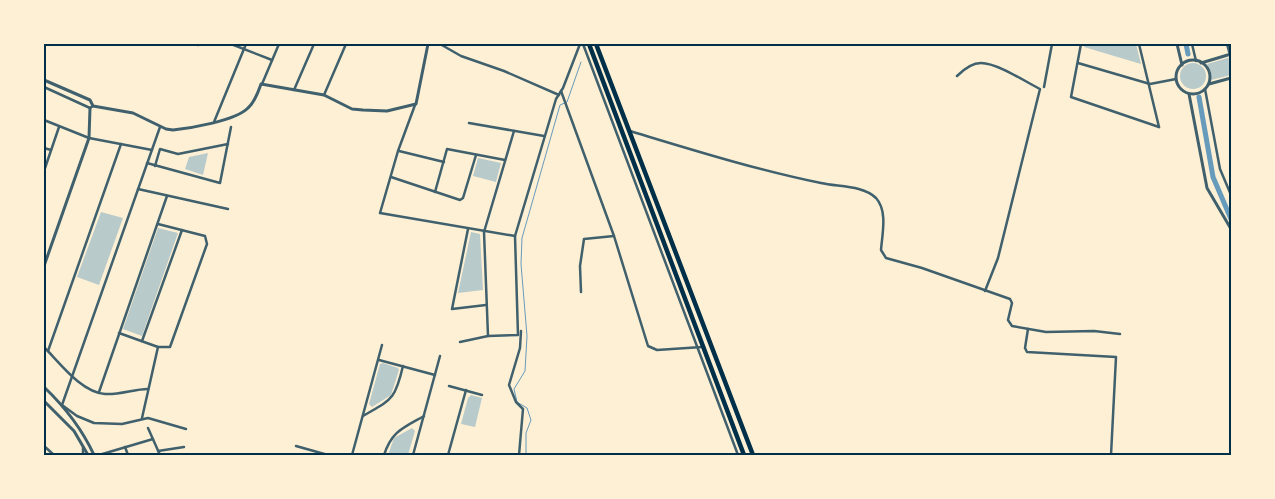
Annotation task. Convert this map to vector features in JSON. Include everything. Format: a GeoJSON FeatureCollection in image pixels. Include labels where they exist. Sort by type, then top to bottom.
{"type":"FeatureCollection","features":[{"type":"Feature","properties":{"kind":"main road"},"geometry":{"type":"LineString","coordinates":[[589,44],[700,347],[744,455]]}},
{"type":"Feature","properties":{"kind":"main road"},"geometry":{"type":"LineString","coordinates":[[596,44],[753,455]]}},
{"type":"Feature","properties":{"kind":"main road"},"geometry":{"type":"LineString","coordinates":[[622,134],[628,134],[630,131]]}},
{"type":"Feature","properties":{"kind":"street"},"geometry":{"type":"LineString","coordinates":[[231,44],[272,60]]}},
{"type":"Feature","properties":{"kind":"street"},"geometry":{"type":"LineString","coordinates":[[214,122],[246,44]]}},
{"type":"Feature","properties":{"kind":"street"},"geometry":{"type":"LineString","coordinates":[[44,87],[91,107],[133,113],[160,127],[173,130],[214,122],[245,111],[254,100],[279,44]]}},
{"type":"Feature","properties":{"kind":"street"},"geometry":{"type":"LineString","coordinates":[[294,90],[314,44]]}},
{"type":"Feature","properties":{"kind":"street"},"geometry":{"type":"LineString","coordinates":[[324,95],[346,44]]}},
{"type":"Feature","properties":{"kind":"street"},"geometry":{"type":"LineString","coordinates":[[428,44],[416,104],[398,151],[380,213],[516,236]]}},
{"type":"Feature","properties":{"kind":"street"},"geometry":{"type":"LineString","coordinates":[[440,44],[461,56],[504,71],[559,95]]}},
{"type":"Feature","properties":{"kind":"street"},"geometry":{"type":"LineString","coordinates":[[460,342],[488,336],[518,335],[516,236],[544,136],[581,44]]}},
{"type":"Feature","properties":{"kind":"street"},"geometry":{"type":"LineString","coordinates":[[581,44],[700,347],[738,455]]}},
{"type":"Feature","properties":{"kind":"street"},"geometry":{"type":"LineString","coordinates":[[1044,87],[1052,44]]}},
{"type":"Feature","properties":{"kind":"street"},"geometry":{"type":"LineString","coordinates":[[1081,44],[1071,97],[1159,127],[1139,44]]}},
{"type":"Feature","properties":{"kind":"street"},"geometry":{"type":"LineString","coordinates":[[1177,44],[1182,65],[1176,79],[1180,88],[1189,94],[1200,92],[1208,84],[1208,70],[1201,62]]}},
{"type":"Feature","properties":{"kind":"street"},"geometry":{"type":"LineString","coordinates":[[1192,44],[1196,61]]}},
{"type":"Feature","properties":{"kind":"street"},"geometry":{"type":"LineString","coordinates":[[1182,65],[1230,54],[1227,44]]}},
{"type":"Feature","properties":{"kind":"street"},"geometry":{"type":"LineString","coordinates":[[957,76],[966,67],[981,63],[991,65],[1040,89],[998,258],[985,291]]}},
{"type":"Feature","properties":{"kind":"street"},"geometry":{"type":"LineString","coordinates":[[1078,63],[1150,84],[1176,79]]}},
{"type":"Feature","properties":{"kind":"street"},"geometry":{"type":"LineString","coordinates":[[1208,84],[1231,78]]}},
{"type":"Feature","properties":{"kind":"street"},"geometry":{"type":"LineString","coordinates":[[44,80],[90,100],[91,107],[89,138],[44,266]]}},
{"type":"Feature","properties":{"kind":"street"},"geometry":{"type":"LineString","coordinates":[[261,84],[324,95],[352,109],[386,111],[416,104]]}},
{"type":"Feature","properties":{"kind":"street"},"geometry":{"type":"LineString","coordinates":[[1205,89],[1220,170],[1231,195]]}},
{"type":"Feature","properties":{"kind":"street"},"geometry":{"type":"LineString","coordinates":[[561,91],[614,236],[648,346],[657,350],[700,347]]}},
{"type":"Feature","properties":{"kind":"street"},"geometry":{"type":"LineString","coordinates":[[1189,94],[1208,188],[1231,229]]}},
{"type":"Feature","properties":{"kind":"street"},"geometry":{"type":"LineString","coordinates":[[44,120],[89,138],[152,150]]}},
{"type":"Feature","properties":{"kind":"street"},"geometry":{"type":"LineString","coordinates":[[469,123],[544,136]]}},
{"type":"Feature","properties":{"kind":"street"},"geometry":{"type":"LineString","coordinates":[[44,171],[59,127]]}},
{"type":"Feature","properties":{"kind":"street"},"geometry":{"type":"LineString","coordinates":[[62,405],[160,127]]}},
{"type":"Feature","properties":{"kind":"street"},"geometry":{"type":"LineString","coordinates":[[147,163],[220,183],[231,127]]}},
{"type":"Feature","properties":{"kind":"street"},"geometry":{"type":"LineString","coordinates":[[488,336],[484,232],[514,131]]}},
{"type":"Feature","properties":{"kind":"street"},"geometry":{"type":"LineString","coordinates":[[630,131],[712,155],[821,183],[866,192],[876,198],[880,206],[883,225],[880,250],[884,256],[1010,299],[1012,302],[1008,322],[1012,326],[1052,333],[1083,330],[1120,334]]}},
{"type":"Feature","properties":{"kind":"street"},"geometry":{"type":"LineString","coordinates":[[48,351],[121,144]]}},
{"type":"Feature","properties":{"kind":"street"},"geometry":{"type":"LineString","coordinates":[[155,166],[160,149],[178,154],[228,144]]}},
{"type":"Feature","properties":{"kind":"street"},"geometry":{"type":"LineString","coordinates":[[44,148],[51,150]]}},
{"type":"Feature","properties":{"kind":"street"},"geometry":{"type":"LineString","coordinates":[[435,192],[447,149],[505,160]]}},
{"type":"Feature","properties":{"kind":"street"},"geometry":{"type":"LineString","coordinates":[[398,151],[444,162]]}},
{"type":"Feature","properties":{"kind":"street"},"geometry":{"type":"LineString","coordinates":[[391,177],[462,200],[476,155]]}},
{"type":"Feature","properties":{"kind":"street"},"geometry":{"type":"LineString","coordinates":[[138,189],[228,209]]}},
{"type":"Feature","properties":{"kind":"street"},"geometry":{"type":"LineString","coordinates":[[99,392],[168,196]]}},
{"type":"Feature","properties":{"kind":"street"},"geometry":{"type":"LineString","coordinates":[[119,333],[158,347],[170,347],[208,241],[205,236],[158,224]]}},
{"type":"Feature","properties":{"kind":"street"},"geometry":{"type":"LineString","coordinates":[[468,229],[452,310],[486,305]]}},
{"type":"Feature","properties":{"kind":"street"},"geometry":{"type":"LineString","coordinates":[[142,341],[182,230]]}},
{"type":"Feature","properties":{"kind":"street"},"geometry":{"type":"LineString","coordinates":[[580,292],[580,266],[584,239],[614,236]]}},
{"type":"Feature","properties":{"kind":"street"},"geometry":{"type":"LineString","coordinates":[[1028,329],[1025,348],[1028,352],[1116,357],[1112,455]]}},
{"type":"Feature","properties":{"kind":"street"},"geometry":{"type":"LineString","coordinates":[[520,455],[523,409],[516,402],[509,385],[520,348],[521,331]]}},
{"type":"Feature","properties":{"kind":"street"},"geometry":{"type":"LineString","coordinates":[[352,455],[382,345]]}},
{"type":"Feature","properties":{"kind":"street"},"geometry":{"type":"LineString","coordinates":[[44,347],[87,388],[99,392],[116,393],[148,389]]}},
{"type":"Feature","properties":{"kind":"street"},"geometry":{"type":"LineString","coordinates":[[142,418],[158,347]]}},
{"type":"Feature","properties":{"kind":"street"},"geometry":{"type":"LineString","coordinates":[[413,455],[440,356]]}},
{"type":"Feature","properties":{"kind":"street"},"geometry":{"type":"LineString","coordinates":[[378,360],[435,375]]}},
{"type":"Feature","properties":{"kind":"street"},"geometry":{"type":"LineString","coordinates":[[362,417],[392,399],[397,391],[403,366]]}},
{"type":"Feature","properties":{"kind":"street"},"geometry":{"type":"LineString","coordinates":[[450,386],[482,395]]}},
{"type":"Feature","properties":{"kind":"street"},"geometry":{"type":"LineString","coordinates":[[44,387],[62,405],[87,439],[94,455]]}},
{"type":"Feature","properties":{"kind":"street"},"geometry":{"type":"LineString","coordinates":[[448,455],[466,390]]}},
{"type":"Feature","properties":{"kind":"street"},"geometry":{"type":"LineString","coordinates":[[44,401],[74,431],[88,455]]}},
{"type":"Feature","properties":{"kind":"street"},"geometry":{"type":"LineString","coordinates":[[62,405],[82,419],[99,424],[122,424],[142,418],[155,419],[186,429]]}},
{"type":"Feature","properties":{"kind":"street"},"geometry":{"type":"LineString","coordinates":[[384,455],[389,441],[395,433],[424,415]]}},
{"type":"Feature","properties":{"kind":"street"},"geometry":{"type":"LineString","coordinates":[[148,428],[160,455]]}},
{"type":"Feature","properties":{"kind":"street"},"geometry":{"type":"LineString","coordinates":[[99,455],[153,439]]}},
{"type":"Feature","properties":{"kind":"street"},"geometry":{"type":"LineString","coordinates":[[83,444],[83,455]]}},
{"type":"Feature","properties":{"kind":"street"},"geometry":{"type":"LineString","coordinates":[[44,446],[54,455]]}},
{"type":"Feature","properties":{"kind":"street"},"geometry":{"type":"LineString","coordinates":[[296,446],[328,455]]}},
{"type":"Feature","properties":{"kind":"street"},"geometry":{"type":"LineString","coordinates":[[125,447],[128,455]]}},
{"type":"Feature","properties":{"kind":"street"},"geometry":{"type":"LineString","coordinates":[[158,451],[184,447]]}},
{"type":"Feature","properties":{"kind":"shaded area"},"geometry":{"type":"Polygon","coordinates":[[[1085,44],[1136,44],[1141,64],[1084,47],[1085,44]]]}},
{"type":"Feature","properties":{"kind":"shaded area"},"geometry":{"type":"Polygon","coordinates":[[[1231,57],[1231,75],[1211,80],[1211,72],[1207,64],[1231,57]]]}},
{"type":"Feature","properties":{"kind":"shaded area"},"geometry":{"type":"Polygon","coordinates":[[[1193,63],[1202,67],[1206,76],[1202,85],[1193,89],[1184,85],[1180,76],[1184,67],[1193,63]]]}},
{"type":"Feature","properties":{"kind":"shaded area"},"geometry":{"type":"Polygon","coordinates":[[[208,153],[203,175],[185,169],[189,157],[208,153]]]}},
{"type":"Feature","properties":{"kind":"shaded area"},"geometry":{"type":"Polygon","coordinates":[[[478,158],[501,163],[496,182],[473,176],[478,158]]]}},
{"type":"Feature","properties":{"kind":"shaded area"},"geometry":{"type":"Polygon","coordinates":[[[101,212],[123,218],[99,285],[77,277],[101,212]]]}},
{"type":"Feature","properties":{"kind":"shaded area"},"geometry":{"type":"Polygon","coordinates":[[[158,228],[178,233],[142,336],[123,329],[158,228]]]}},
{"type":"Feature","properties":{"kind":"shaded area"},"geometry":{"type":"Polygon","coordinates":[[[471,232],[480,234],[483,290],[458,293],[471,232]]]}},
{"type":"Feature","properties":{"kind":"shaded area"},"geometry":{"type":"Polygon","coordinates":[[[383,363],[399,370],[391,395],[372,407],[369,404],[380,364],[383,363]]]}},
{"type":"Feature","properties":{"kind":"shaded area"},"geometry":{"type":"Polygon","coordinates":[[[471,395],[482,398],[475,427],[461,424],[468,398],[471,395]]]}},
{"type":"Feature","properties":{"kind":"shaded area"},"geometry":{"type":"Polygon","coordinates":[[[412,428],[415,431],[408,455],[388,455],[394,438],[412,428]]]}},
{"type":"Feature","properties":{"kind":"waterway"},"geometry":{"type":"LineString","coordinates":[[1186,44],[1188,54]]}},
{"type":"Feature","properties":{"kind":"waterway"},"geometry":{"type":"LineString","coordinates":[[526,455],[526,433],[531,420],[527,408],[517,402],[514,389],[525,371],[527,336],[521,264],[522,238],[560,105],[567,102],[581,62]]}},
{"type":"Feature","properties":{"kind":"waterway"},"geometry":{"type":"LineString","coordinates":[[1199,97],[1213,177],[1231,219]]}}]}
